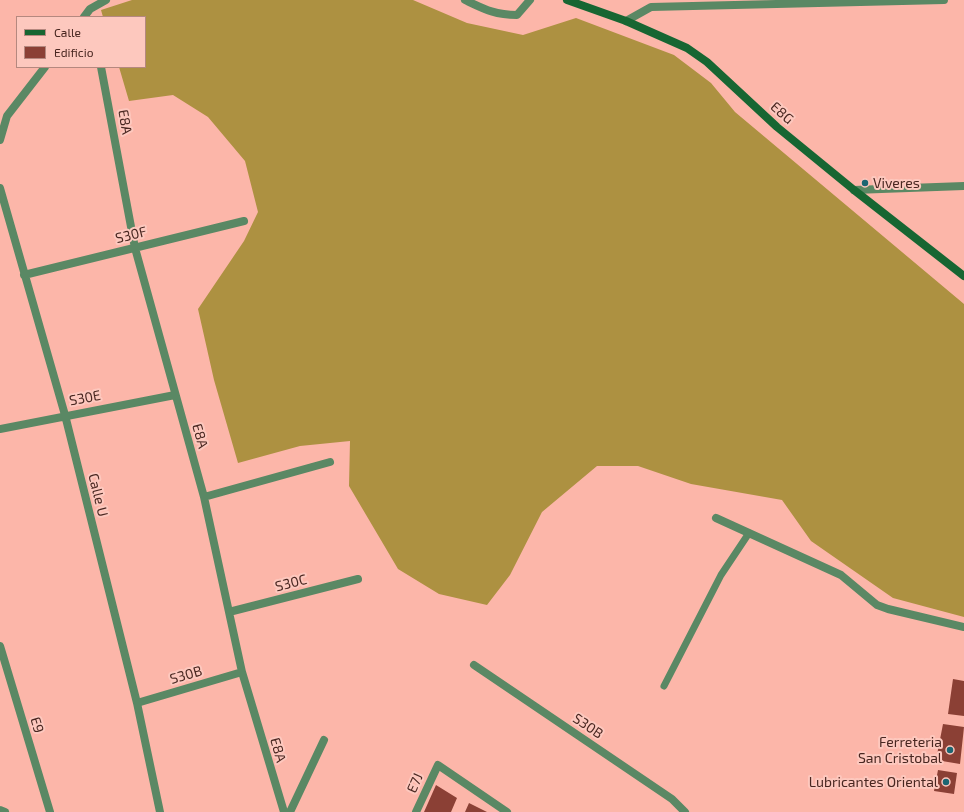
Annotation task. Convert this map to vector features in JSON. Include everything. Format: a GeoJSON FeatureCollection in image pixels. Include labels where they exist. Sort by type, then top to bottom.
{"type":"FeatureCollection","features":[{"type":"Feature","properties":{"kind":"street"},"geometry":{"type":"LineString","coordinates":[[91,13],[106,0]]}},
{"type":"Feature","properties":{"kind":"street"},"geometry":{"type":"LineString","coordinates":[[465,0],[491,12],[504,15],[517,15],[530,0]]}},
{"type":"Feature","properties":{"kind":"street","name":"E8G"},"geometry":{"type":"LineString","coordinates":[[567,0],[626,22],[687,48],[707,62],[777,127],[854,190],[964,276]]}},
{"type":"Feature","properties":{"kind":"street"},"geometry":{"type":"LineString","coordinates":[[626,22],[651,7],[944,0]]}},
{"type":"Feature","properties":{"kind":"street"},"geometry":{"type":"LineString","coordinates":[[0,140],[6,116],[44,68]]}},
{"type":"Feature","properties":{"kind":"street","name":"E8A"},"geometry":{"type":"LineString","coordinates":[[101,68],[135,248],[204,497],[242,672],[285,811]]}},
{"type":"Feature","properties":{"kind":"street"},"geometry":{"type":"LineString","coordinates":[[854,190],[964,186]]}},
{"type":"Feature","properties":{"kind":"street","name":"Calle U"},"geometry":{"type":"LineString","coordinates":[[0,188],[65,415],[137,703],[160,812]]}},
{"type":"Feature","properties":{"kind":"street","name":"S30F"},"geometry":{"type":"LineString","coordinates":[[24,275],[244,221]]}},
{"type":"Feature","properties":{"kind":"street","name":"S30E"},"geometry":{"type":"LineString","coordinates":[[0,429],[65,415],[175,395]]}},
{"type":"Feature","properties":{"kind":"street"},"geometry":{"type":"LineString","coordinates":[[204,497],[330,462]]}},
{"type":"Feature","properties":{"kind":"street"},"geometry":{"type":"LineString","coordinates":[[716,518],[841,575],[877,605],[888,609],[964,626]]}},
{"type":"Feature","properties":{"kind":"street","name":"S30C"},"geometry":{"type":"LineString","coordinates":[[229,612],[358,579]]}},
{"type":"Feature","properties":{"kind":"street","name":"E9"},"geometry":{"type":"LineString","coordinates":[[0,646],[1,658],[50,812]]}},
{"type":"Feature","properties":{"kind":"street","name":"S30B"},"geometry":{"type":"LineString","coordinates":[[474,665],[672,798],[685,812]]}},
{"type":"Feature","properties":{"kind":"street","name":"S30B"},"geometry":{"type":"LineString","coordinates":[[137,703],[242,672]]}},
{"type":"Feature","properties":{"kind":"street"},"geometry":{"type":"LineString","coordinates":[[285,811],[324,740]]}},
{"type":"Feature","properties":{"kind":"street","name":"E7J"},"geometry":{"type":"LineString","coordinates":[[416,812],[438,765],[507,812]]}},
{"type":"Feature","properties":{"kind":"street"},"geometry":{"type":"LineString","coordinates":[[0,810],[5,812]]}},
{"type":"Feature","properties":{"kind":"lane"},"geometry":{"type":"LineString","coordinates":[[664,686],[721,575],[749,533]]}},
{"type":"Feature","properties":{"kind":"shaded area"},"geometry":{"type":"Polygon","coordinates":[[[132,0],[413,0],[467,23],[523,35],[576,18],[674,55],[711,83],[735,112],[964,304],[964,617],[893,598],[811,541],[782,500],[691,484],[638,466],[597,466],[542,512],[510,575],[487,605],[439,594],[398,569],[349,486],[350,441],[300,446],[238,463],[214,380],[198,309],[244,241],[258,212],[245,161],[208,117],[173,95],[129,101],[119,68],[146,68],[146,16],[103,16],[101,10],[132,0]]]}},
{"type":"Feature","properties":{"kind":"building"},"geometry":{"type":"Polygon","coordinates":[[[953,679],[964,681],[964,716],[948,714],[953,679]]]}},
{"type":"Feature","properties":{"kind":"building","name":"Ferreteria San Cristobal"},"geometry":{"type":"Polygon","coordinates":[[[943,724],[964,727],[960,764],[936,760],[943,724]]]}},
{"type":"Feature","properties":{"kind":"building","name":"Lubricantes Oriental"},"geometry":{"type":"Polygon","coordinates":[[[938,770],[957,773],[954,794],[934,791],[938,770]]]}},
{"type":"Feature","properties":{"kind":"building"},"geometry":{"type":"Polygon","coordinates":[[[436,785],[457,798],[451,812],[424,812],[436,785]]]}},
{"type":"Feature","properties":{"kind":"building"},"geometry":{"type":"Polygon","coordinates":[[[469,803],[487,812],[465,812],[469,803]]]}},
{"type":"Feature","properties":{"kind":"place","name":"Viveres"},"geometry":{"type":"Point","coordinates":[865,183]}},
{"type":"Feature","properties":{"kind":"place","name":"Ferreteria San Cristobal"},"geometry":{"type":"Point","coordinates":[950,750]}},
{"type":"Feature","properties":{"kind":"place","name":"Lubricantes Oriental"},"geometry":{"type":"Point","coordinates":[946,782]}}]}
